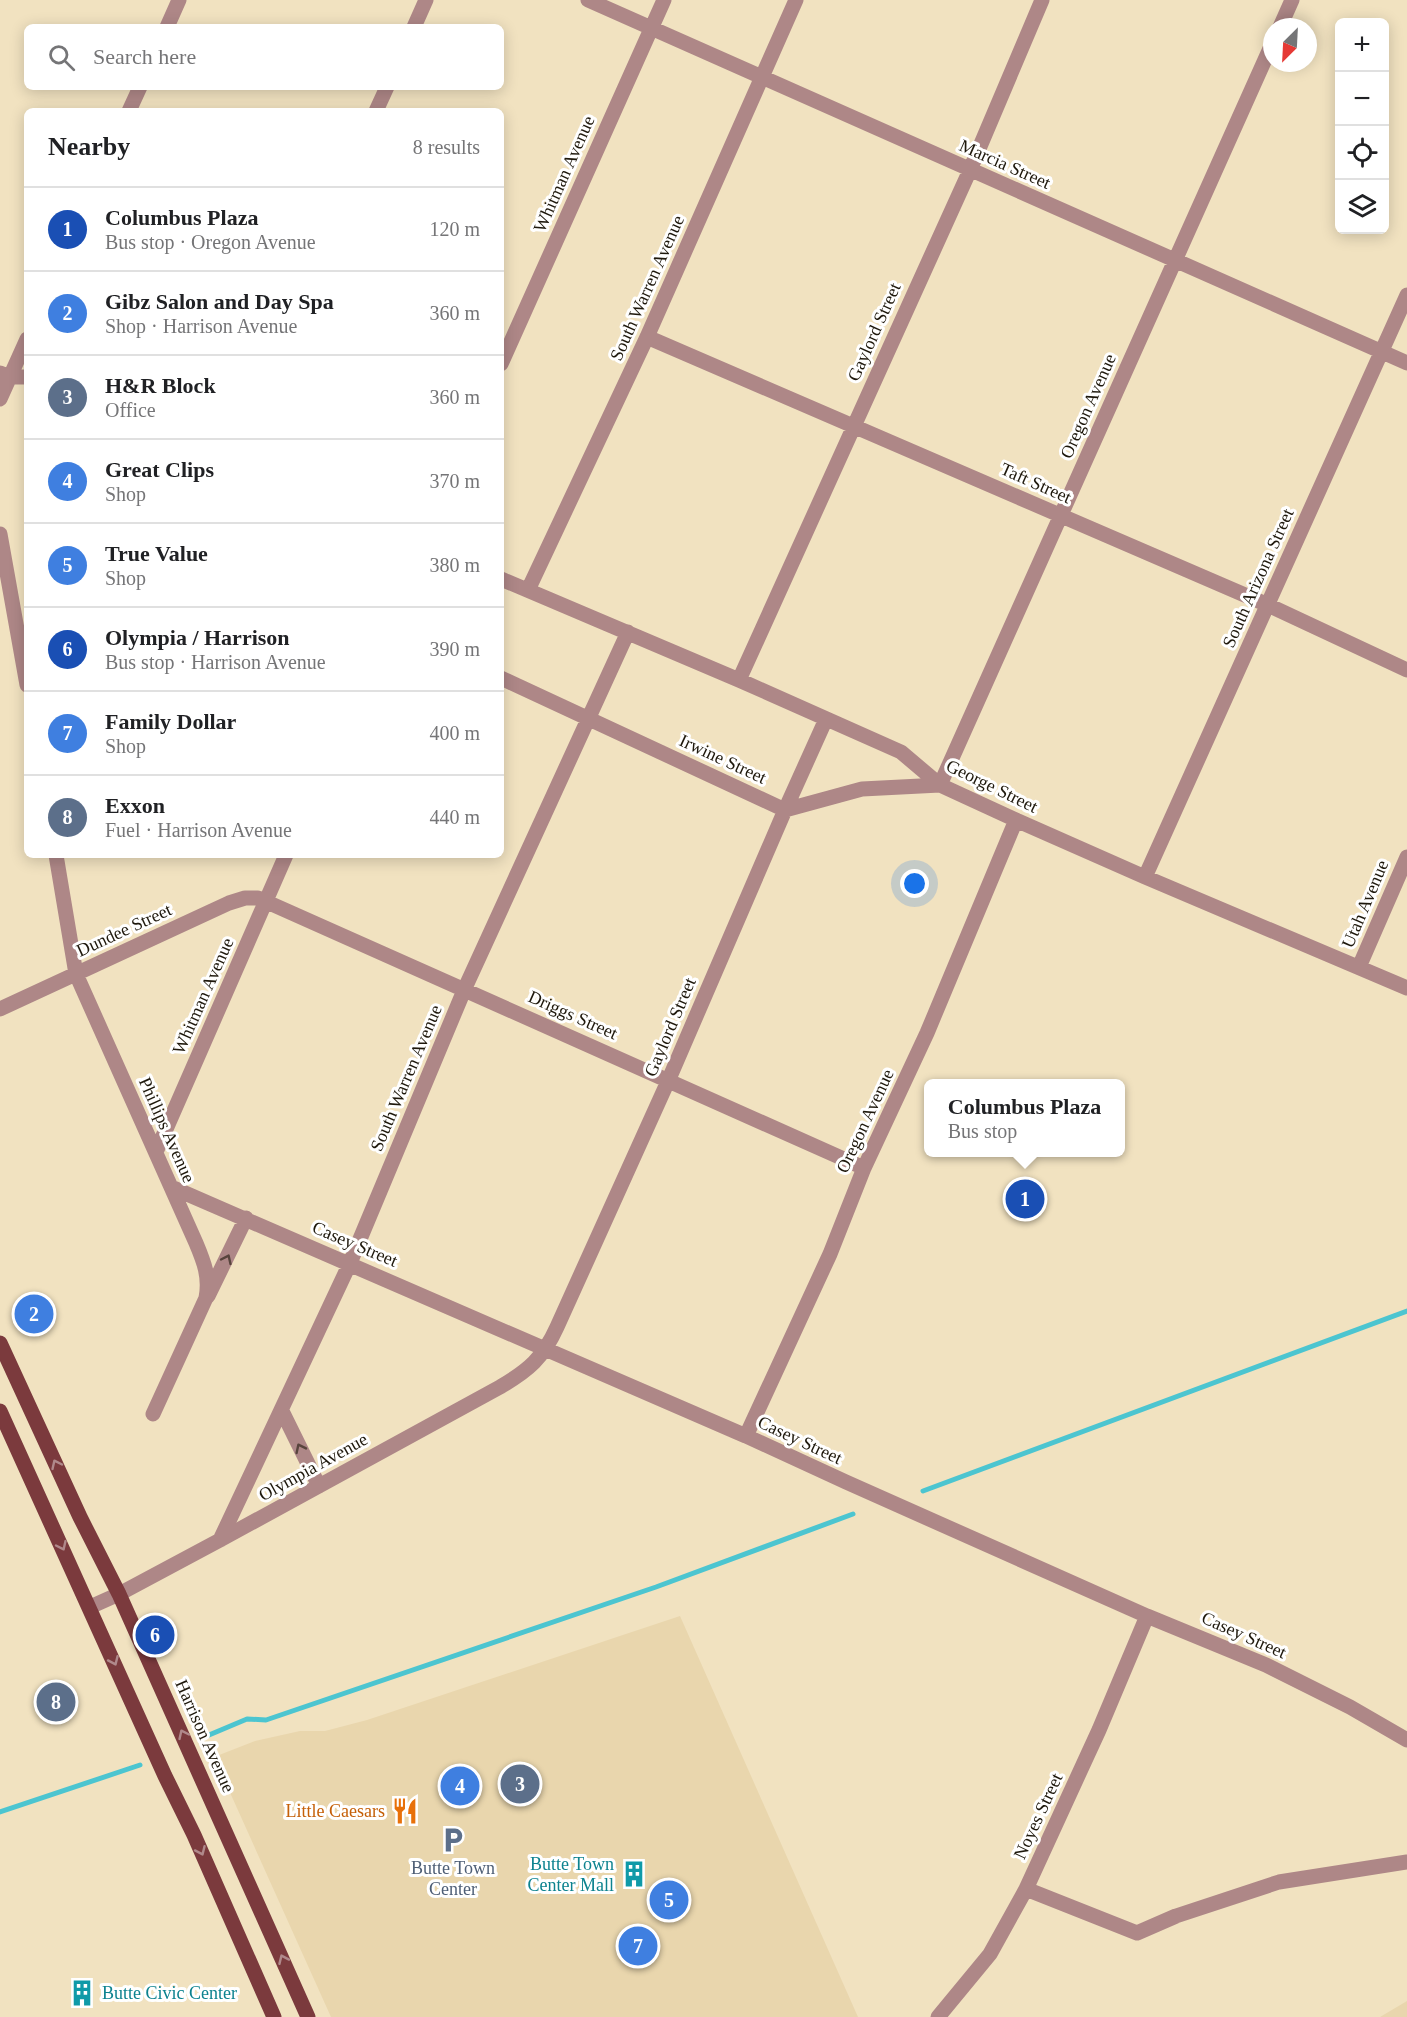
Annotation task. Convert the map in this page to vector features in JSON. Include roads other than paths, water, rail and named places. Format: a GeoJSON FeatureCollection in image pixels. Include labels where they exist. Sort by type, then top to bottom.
{"type":"FeatureCollection","features":[{"type":"Feature","properties":{"kind":"main road","name":"Harrison Avenue"},"geometry":{"type":"LineString","coordinates":[[0,1343],[118,1594],[304,2016]]}},
{"type":"Feature","properties":{"kind":"main road"},"geometry":{"type":"LineString","coordinates":[[0,1411],[274,2017]]}},
{"type":"Feature","properties":{"kind":"street"},"geometry":{"type":"LineString","coordinates":[[168,24],[179,0]]}},
{"type":"Feature","properties":{"kind":"street"},"geometry":{"type":"LineString","coordinates":[[415,24],[426,0]]}},
{"type":"Feature","properties":{"kind":"street","name":"Marcia Street"},"geometry":{"type":"LineString","coordinates":[[588,0],[1407,363]]}},
{"type":"Feature","properties":{"kind":"street","name":"Whitman Avenue"},"geometry":{"type":"LineString","coordinates":[[504,357],[664,0]]}},
{"type":"Feature","properties":{"kind":"street","name":"South Warren Avenue"},"geometry":{"type":"LineString","coordinates":[[528,590],[647,337],[796,0]]}},
{"type":"Feature","properties":{"kind":"street","name":"Gaylord Street"},"geometry":{"type":"LineString","coordinates":[[739,680],[970,170],[1042,0]]}},
{"type":"Feature","properties":{"kind":"street"},"geometry":{"type":"LineString","coordinates":[[1284,18],[1292,0]]}},
{"type":"Feature","properties":{"kind":"street","name":"Oregon Avenue"},"geometry":{"type":"LineString","coordinates":[[940,784],[1263,64]]}},
{"type":"Feature","properties":{"kind":"street"},"geometry":{"type":"LineString","coordinates":[[130,108],[139,90]]}},
{"type":"Feature","properties":{"kind":"street"},"geometry":{"type":"LineString","coordinates":[[377,108],[386,90]]}},
{"type":"Feature","properties":{"kind":"street","name":"South Arizona Street"},"geometry":{"type":"LineString","coordinates":[[1145,877],[1407,295]]}},
{"type":"Feature","properties":{"kind":"street","name":"Taft Street"},"geometry":{"type":"LineString","coordinates":[[647,337],[1268,605],[1407,670]]}},
{"type":"Feature","properties":{"kind":"street"},"geometry":{"type":"LineString","coordinates":[[0,399],[5,375],[24,344]]}},
{"type":"Feature","properties":{"kind":"street"},"geometry":{"type":"LineString","coordinates":[[5,375],[24,377]]}},
{"type":"Feature","properties":{"kind":"street"},"geometry":{"type":"LineString","coordinates":[[0,534],[7,609],[24,674]]}},
{"type":"Feature","properties":{"kind":"street","name":"George Street"},"geometry":{"type":"LineString","coordinates":[[504,580],[901,752],[940,784],[1016,820],[1407,988]]}},
{"type":"Feature","properties":{"kind":"street","name":"South Warren Avenue"},"geometry":{"type":"LineString","coordinates":[[220,1540],[350,1263],[465,988],[628,632]]}},
{"type":"Feature","properties":{"kind":"street","name":"Irwine Street"},"geometry":{"type":"LineString","coordinates":[[504,679],[785,810]]}},
{"type":"Feature","properties":{"kind":"street","name":"Gaylord Street"},"geometry":{"type":"LineString","coordinates":[[546,1348],[669,1079],[826,719]]}},
{"type":"Feature","properties":{"kind":"street"},"geometry":{"type":"LineString","coordinates":[[785,810],[861,789],[940,784]]}},
{"type":"Feature","properties":{"kind":"street","name":"Oregon Avenue"},"geometry":{"type":"LineString","coordinates":[[746,1436],[830,1254],[864,1168],[927,1033],[1016,820]]}},
{"type":"Feature","properties":{"kind":"street","name":"Utah Avenue"},"geometry":{"type":"LineString","coordinates":[[1359,967],[1407,857]]}},
{"type":"Feature","properties":{"kind":"street","name":"Phillips Avenue"},"geometry":{"type":"LineString","coordinates":[[57,858],[76,974],[205,1263],[208,1285],[206,1298],[153,1414]]}},
{"type":"Feature","properties":{"kind":"street","name":"Whitman Avenue"},"geometry":{"type":"LineString","coordinates":[[156,1152],[285,858]]}},
{"type":"Feature","properties":{"kind":"street","name":"Dundee Street"},"geometry":{"type":"LineString","coordinates":[[0,1009],[229,903],[245,898],[267,900]]}},
{"type":"Feature","properties":{"kind":"street","name":"Driggs Street"},"geometry":{"type":"LineString","coordinates":[[267,900],[864,1168]]}},
{"type":"Feature","properties":{"kind":"street","name":"Casey Street"},"geometry":{"type":"LineString","coordinates":[[171,1187],[546,1348],[1147,1616],[1266,1665],[1350,1707],[1407,1740]]}},
{"type":"Feature","properties":{"kind":"street"},"geometry":{"type":"LineString","coordinates":[[206,1298],[246,1218]]}},
{"type":"Feature","properties":{"kind":"street","name":"Olympia Avenue"},"geometry":{"type":"LineString","coordinates":[[90,1607],[220,1540],[521,1375],[530,1368],[546,1348]]}},
{"type":"Feature","properties":{"kind":"street"},"geometry":{"type":"LineString","coordinates":[[282,1411],[319,1486]]}},
{"type":"Feature","properties":{"kind":"street","name":"Noyes Street"},"geometry":{"type":"LineString","coordinates":[[938,2017],[990,1954],[1026,1889],[1099,1730],[1147,1616]]}},
{"type":"Feature","properties":{"kind":"street"},"geometry":{"type":"LineString","coordinates":[[1026,1889],[1137,1933],[1176,1916],[1279,1882],[1407,1862]]}},
{"type":"Feature","properties":{"kind":"waterway"},"geometry":{"type":"LineString","coordinates":[[923,1491],[1407,1311]]}},
{"type":"Feature","properties":{"kind":"waterway"},"geometry":{"type":"LineString","coordinates":[[209,1735],[247,1719],[266,1720],[656,1587],[853,1514]]}},
{"type":"Feature","properties":{"kind":"waterway"},"geometry":{"type":"LineString","coordinates":[[0,1812],[140,1765]]}},
{"type":"Feature","properties":{"kind":"place","name":"Columbus Plaza"},"geometry":{"type":"Point","coordinates":[1025,1199]}},
{"type":"Feature","properties":{"kind":"place","name":"Gibz Salon and Day Spa"},"geometry":{"type":"Point","coordinates":[34,1314]}},
{"type":"Feature","properties":{"kind":"place","name":"Olympia / Harrison"},"geometry":{"type":"Point","coordinates":[155,1635]}},
{"type":"Feature","properties":{"kind":"place","name":"Exxon"},"geometry":{"type":"Point","coordinates":[56,1702]}},
{"type":"Feature","properties":{"kind":"place","name":"H&R Block"},"geometry":{"type":"Point","coordinates":[520,1784]}},
{"type":"Feature","properties":{"kind":"place","name":"Great Clips"},"geometry":{"type":"Point","coordinates":[460,1786]}},
{"type":"Feature","properties":{"kind":"place","name":"Little Caesars"},"geometry":{"type":"Point","coordinates":[405,1811]}},
{"type":"Feature","properties":{"kind":"place","name":"Butte Town Center"},"geometry":{"type":"Point","coordinates":[453,1840]}},
{"type":"Feature","properties":{"kind":"place","name":"Butte Town Center Mall"},"geometry":{"type":"Point","coordinates":[634,1874]}},
{"type":"Feature","properties":{"kind":"place","name":"True Value"},"geometry":{"type":"Point","coordinates":[669,1900]}},
{"type":"Feature","properties":{"kind":"place","name":"Family Dollar"},"geometry":{"type":"Point","coordinates":[638,1946]}},
{"type":"Feature","properties":{"kind":"place","name":"Butte Civic Center"},"geometry":{"type":"Point","coordinates":[82,1993]}}]}
